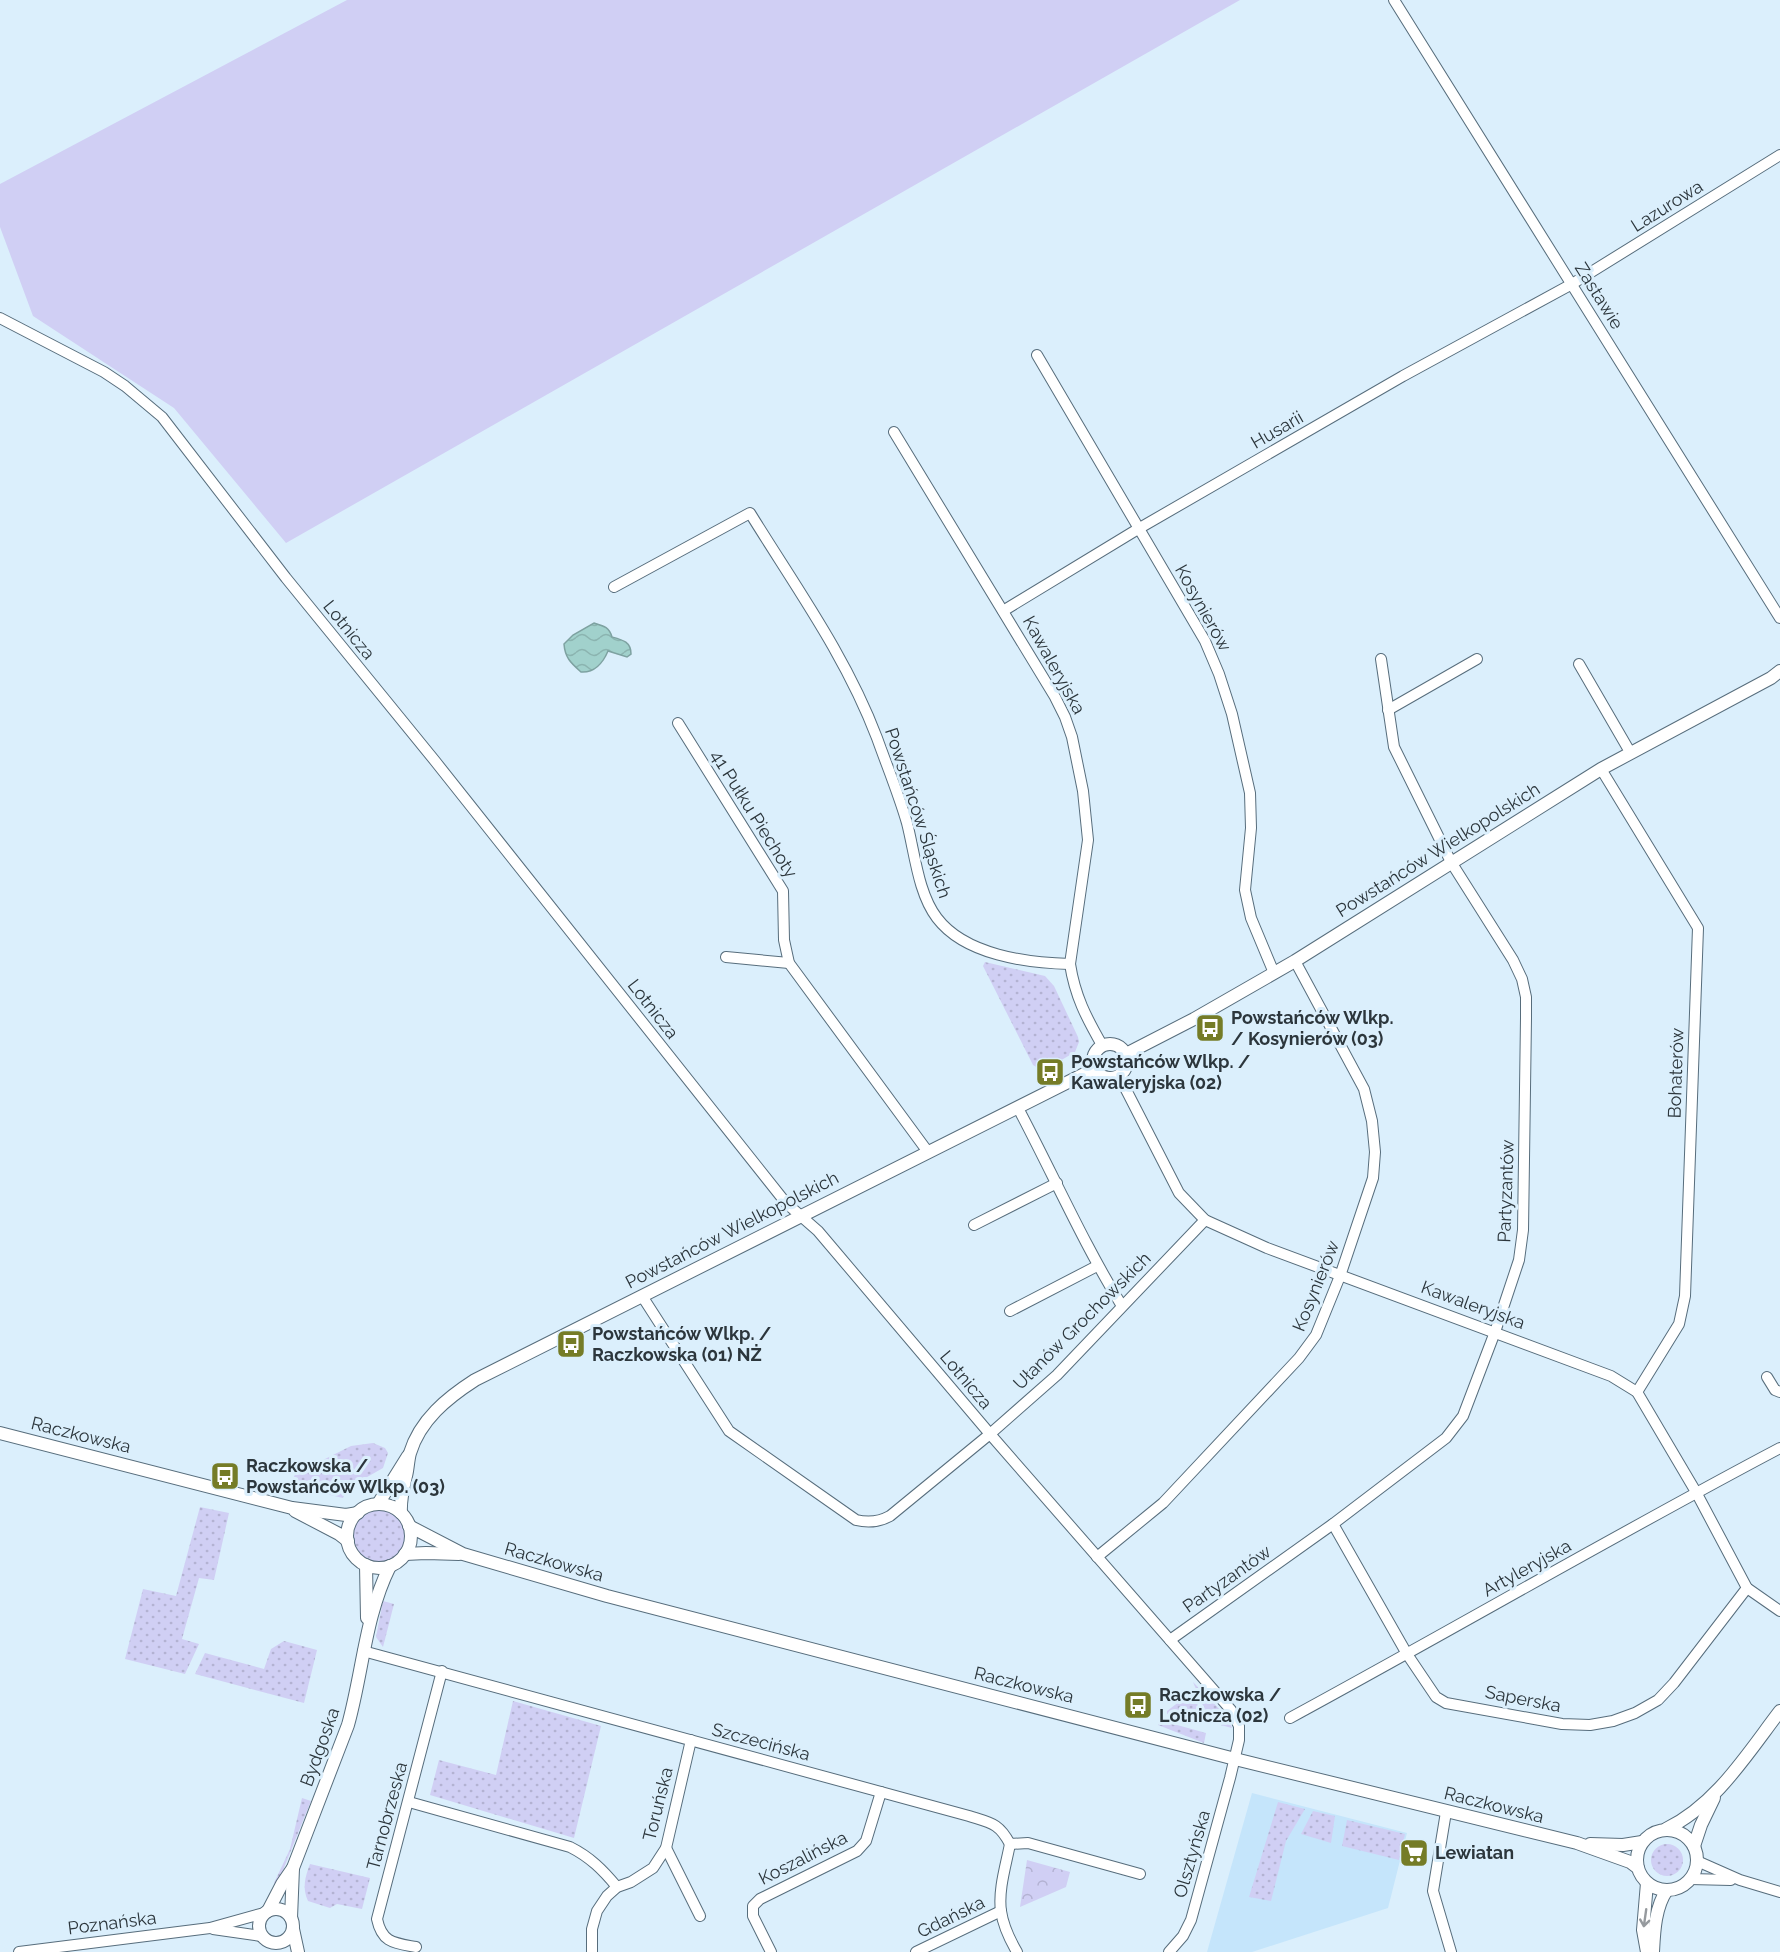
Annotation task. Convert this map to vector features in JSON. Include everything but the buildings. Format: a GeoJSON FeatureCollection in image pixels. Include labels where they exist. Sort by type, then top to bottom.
{"type":"FeatureCollection","features":[{"type":"Feature","properties":{"kind":"street","name":"Zastawie"},"geometry":{"type":"LineString","coordinates":[[1394,0],[1779,614]]}},
{"type":"Feature","properties":{"kind":"street","name":"Lazurowa"},"geometry":{"type":"LineString","coordinates":[[1572,284],[1780,155]]}},
{"type":"Feature","properties":{"kind":"street","name":"Husarii"},"geometry":{"type":"LineString","coordinates":[[1003,611],[1138,529],[1403,376],[1572,284]]}},
{"type":"Feature","properties":{"kind":"street","name":"Lotnicza"},"geometry":{"type":"LineString","coordinates":[[0,318],[104,372],[125,386],[162,417],[286,578],[442,770],[786,1203],[818,1231],[990,1434],[1231,1710],[1239,1726],[1235,1759]]}},
{"type":"Feature","properties":{"kind":"street","name":"Kosynierów"},"geometry":{"type":"LineString","coordinates":[[1037,355],[1205,640],[1219,674],[1232,714],[1250,793],[1251,828],[1245,890],[1251,918],[1274,973]]}},
{"type":"Feature","properties":{"kind":"street","name":"Kawaleryjska"},"geometry":{"type":"LineString","coordinates":[[894,432],[1065,717],[1083,791],[1088,840],[1070,964],[1073,985],[1082,1010],[1102,1045]]}},
{"type":"Feature","properties":{"kind":"street","name":"Powstańców Śląskich"},"geometry":{"type":"LineString","coordinates":[[614,587],[750,513],[834,645],[858,693],[906,821],[924,891],[936,918],[953,935],[974,948],[1048,964],[1070,964]]}},
{"type":"Feature","properties":{"kind":"street","name":"Partyzantów"},"geometry":{"type":"LineString","coordinates":[[1170,1640],[1333,1524],[1446,1438],[1463,1416],[1519,1260],[1523,1230],[1526,997],[1522,979],[1513,960],[1451,862],[1394,747],[1381,658]]}},
{"type":"Feature","properties":{"kind":"street"},"geometry":{"type":"LineString","coordinates":[[1388,710],[1477,659]]}},
{"type":"Feature","properties":{"kind":"street"},"geometry":{"type":"LineString","coordinates":[[1579,664],[1630,752]]}},
{"type":"Feature","properties":{"kind":"street","name":"Powstańców Wielkopolskich"},"geometry":{"type":"LineString","coordinates":[[1126,1054],[1194,1019],[1295,961],[1630,752],[1777,676]]}},
{"type":"Feature","properties":{"kind":"street","name":"41 Pułku Piechoty"},"geometry":{"type":"LineString","coordinates":[[678,723],[783,891],[783,940],[789,963],[928,1152]]}},
{"type":"Feature","properties":{"kind":"street","name":"Bohaterów"},"geometry":{"type":"LineString","coordinates":[[1601,769],[1698,928],[1685,1296],[1679,1324],[1637,1392]]}},
{"type":"Feature","properties":{"kind":"street"},"geometry":{"type":"LineString","coordinates":[[726,957],[789,963]]}},
{"type":"Feature","properties":{"kind":"street","name":"Kosynierów"},"geometry":{"type":"LineString","coordinates":[[1097,1557],[1163,1503],[1299,1358],[1316,1335],[1340,1276],[1373,1178],[1375,1152],[1372,1121],[1364,1089],[1295,961]]}},
{"type":"Feature","properties":{"kind":"street"},"geometry":{"type":"LineString","coordinates":[[1116,1044],[1126,1054],[1126,1066],[1119,1076],[1102,1077],[1094,1069],[1093,1058],[1096,1050],[1102,1045],[1116,1044]]}},
{"type":"Feature","properties":{"kind":"street","name":"Powstańców Wielkopolskich"},"geometry":{"type":"LineString","coordinates":[[401,1513],[400,1502],[410,1453],[417,1436],[431,1416],[459,1390],[508,1362],[1094,1069]]}},
{"type":"Feature","properties":{"kind":"street","name":"Kawaleryjska"},"geometry":{"type":"LineString","coordinates":[[1119,1076],[1179,1193],[1205,1220],[1267,1248],[1611,1376],[1637,1392],[1696,1492],[1747,1588],[1780,1611]]}},
{"type":"Feature","properties":{"kind":"street"},"geometry":{"type":"LineString","coordinates":[[1018,1108],[1097,1266],[1122,1306]]}},
{"type":"Feature","properties":{"kind":"street"},"geometry":{"type":"LineString","coordinates":[[974,1225],[1057,1183]]}},
{"type":"Feature","properties":{"kind":"street","name":"Ułanów Grochowskich"},"geometry":{"type":"LineString","coordinates":[[642,1296],[729,1431],[856,1520],[881,1521],[990,1434],[1058,1375],[1205,1220]]}},
{"type":"Feature","properties":{"kind":"street"},"geometry":{"type":"LineString","coordinates":[[1010,1311],[1097,1266]]}},
{"type":"Feature","properties":{"kind":"street"},"geometry":{"type":"LineString","coordinates":[[1767,1377],[1775,1390],[1780,1392]]}},
{"type":"Feature","properties":{"kind":"street","name":"Raczkowska"},"geometry":{"type":"LineString","coordinates":[[0,1433],[292,1508],[334,1514],[358,1513]]}},
{"type":"Feature","properties":{"kind":"street","name":"Artyleryjska"},"geometry":{"type":"LineString","coordinates":[[1290,1718],[1696,1492],[1780,1448]]}},
{"type":"Feature","properties":{"kind":"street","name":"Powstańców Wielkopolskich"},"geometry":{"type":"LineString","coordinates":[[378,1504],[391,1486],[397,1470],[410,1453]]}},
{"type":"Feature","properties":{"kind":"street"},"geometry":{"type":"LineString","coordinates":[[378,1504],[387,1505],[401,1513],[409,1526],[411,1536],[405,1554],[390,1566],[377,1568],[366,1565],[356,1558],[348,1541],[348,1529],[358,1513],[367,1506],[378,1504]]}},
{"type":"Feature","properties":{"kind":"street","name":"Raczkowska"},"geometry":{"type":"LineString","coordinates":[[292,1508],[348,1541]]}},
{"type":"Feature","properties":{"kind":"street","name":"Saperska"},"geometry":{"type":"LineString","coordinates":[[1333,1524],[1407,1654],[1436,1697],[1446,1703],[1562,1724],[1590,1725],[1613,1721],[1635,1713],[1659,1700],[1747,1588]]}},
{"type":"Feature","properties":{"kind":"street","name":"Raczkowska"},"geometry":{"type":"LineString","coordinates":[[409,1526],[463,1554],[607,1596],[1235,1759],[1577,1844],[1630,1862],[1638,1868]]}},
{"type":"Feature","properties":{"kind":"street","name":"Raczkowska"},"geometry":{"type":"LineString","coordinates":[[405,1554],[463,1554]]}},
{"type":"Feature","properties":{"kind":"street","name":"Bydgoska"},"geometry":{"type":"LineString","coordinates":[[366,1565],[366,1634]]}},
{"type":"Feature","properties":{"kind":"street","name":"Bydgoska"},"geometry":{"type":"LineString","coordinates":[[266,1912],[293,1868],[348,1725],[355,1701],[366,1634],[380,1587],[390,1566]]}},
{"type":"Feature","properties":{"kind":"street","name":"Szczecińska"},"geometry":{"type":"LineString","coordinates":[[363,1651],[994,1824],[1003,1831],[1010,1844]]}},
{"type":"Feature","properties":{"kind":"street","name":"Tarnobrzeska"},"geometry":{"type":"LineString","coordinates":[[416,1947],[386,1938],[379,1929],[377,1919],[442,1671]]}},
{"type":"Feature","properties":{"kind":"street"},"geometry":{"type":"LineString","coordinates":[[1717,1792],[1677,1824],[1657,1831],[1642,1842],[1636,1859],[1638,1868],[1647,1883],[1667,1890],[1684,1885],[1690,1879],[1697,1861],[1694,1846],[1697,1834],[1717,1792],[1780,1711]]}},
{"type":"Feature","properties":{"kind":"street","name":"Toruńska"},"geometry":{"type":"LineString","coordinates":[[592,1952],[592,1929],[597,1911],[606,1896],[617,1887],[631,1882],[652,1868],[666,1848],[691,1740]]}},
{"type":"Feature","properties":{"kind":"street","name":"Olsztyńska"},"geometry":{"type":"LineString","coordinates":[[1169,1952],[1183,1936],[1191,1920],[1235,1759]]}},
{"type":"Feature","properties":{"kind":"street","name":"Koszalińska"},"geometry":{"type":"LineString","coordinates":[[768,1951],[753,1916],[753,1906],[760,1899],[857,1851],[866,1841],[881,1792]]}},
{"type":"Feature","properties":{"kind":"street"},"geometry":{"type":"LineString","coordinates":[[409,1802],[570,1846],[587,1855],[617,1887]]}},
{"type":"Feature","properties":{"kind":"street"},"geometry":{"type":"LineString","coordinates":[[1446,1812],[1433,1890],[1451,1952]]}},
{"type":"Feature","properties":{"kind":"street"},"geometry":{"type":"LineString","coordinates":[[1666,1829],[1682,1834],[1694,1846]]}},
{"type":"Feature","properties":{"kind":"street","name":"Raczkowska"},"geometry":{"type":"LineString","coordinates":[[1577,1844],[1623,1845],[1642,1842]]}},
{"type":"Feature","properties":{"kind":"street"},"geometry":{"type":"LineString","coordinates":[[1017,1952],[1008,1935],[1001,1911],[1002,1889],[1010,1844],[1028,1843],[1140,1874]]}},
{"type":"Feature","properties":{"kind":"street"},"geometry":{"type":"LineString","coordinates":[[666,1848],[700,1916]]}},
{"type":"Feature","properties":{"kind":"street"},"geometry":{"type":"LineString","coordinates":[[1697,1861],[1740,1880],[1780,1892]]}},
{"type":"Feature","properties":{"kind":"street","name":"Bydgoska"},"geometry":{"type":"LineString","coordinates":[[293,1868],[292,1923],[298,1952]]}},
{"type":"Feature","properties":{"kind":"street"},"geometry":{"type":"LineString","coordinates":[[1690,1879],[1740,1880]]}},
{"type":"Feature","properties":{"kind":"street"},"geometry":{"type":"LineString","coordinates":[[1647,1883],[1643,1930],[1647,1952]]}},
{"type":"Feature","properties":{"kind":"street"},"geometry":{"type":"LineString","coordinates":[[1653,1952],[1659,1907],[1667,1890]]}},
{"type":"Feature","properties":{"kind":"street"},"geometry":{"type":"LineString","coordinates":[[283,1910],[292,1923],[288,1938],[277,1948],[264,1940],[258,1926],[266,1912],[283,1910]]}},
{"type":"Feature","properties":{"kind":"street","name":"Gdańska"},"geometry":{"type":"LineString","coordinates":[[916,1952],[1001,1911]]}},
{"type":"Feature","properties":{"kind":"street","name":"Poznańska"},"geometry":{"type":"LineString","coordinates":[[18,1952],[101,1947],[210,1928],[266,1912]]}},
{"type":"Feature","properties":{"kind":"street","name":"Poznańska"},"geometry":{"type":"LineString","coordinates":[[210,1928],[261,1936]]}},
{"type":"Feature","properties":{"kind":"shaded area"},"geometry":{"type":"Polygon","coordinates":[[[1252,1793],[1407,1833],[1388,1908],[1252,1952],[1207,1952],[1252,1793]]]}},
{"type":"Feature","properties":{"kind":"green space"},"geometry":{"type":"Polygon","coordinates":[[[347,0],[1240,0],[286,543],[174,408],[33,316],[0,227],[0,184],[347,0]]]}},
{"type":"Feature","properties":{"kind":"green space"},"geometry":{"type":"Polygon","coordinates":[[[985,962],[1045,976],[1054,986],[1078,1037],[1079,1042],[1075,1052],[1043,1071],[1033,1065],[983,966],[985,962]]]}},
{"type":"Feature","properties":{"kind":"green space"},"geometry":{"type":"Polygon","coordinates":[[[373,1443],[385,1448],[388,1453],[383,1468],[346,1489],[343,1498],[304,1489],[304,1484],[296,1485],[293,1480],[295,1474],[351,1446],[373,1443]]]}},
{"type":"Feature","properties":{"kind":"green space"},"geometry":{"type":"Polygon","coordinates":[[[379,1504],[397,1510],[405,1518],[411,1536],[405,1554],[397,1562],[379,1568],[361,1562],[353,1554],[347,1536],[353,1518],[361,1510],[379,1504]]]}},
{"type":"Feature","properties":{"kind":"green space"},"geometry":{"type":"Polygon","coordinates":[[[200,1507],[229,1513],[214,1580],[199,1578],[182,1639],[199,1644],[185,1674],[125,1659],[143,1589],[176,1596],[200,1507]]]}},
{"type":"Feature","properties":{"kind":"green space"},"geometry":{"type":"Polygon","coordinates":[[[383,1601],[394,1604],[383,1647],[376,1637],[383,1601]]]}},
{"type":"Feature","properties":{"kind":"green space"},"geometry":{"type":"Polygon","coordinates":[[[284,1641],[317,1650],[304,1703],[195,1674],[205,1653],[264,1669],[271,1649],[284,1641]]]}},
{"type":"Feature","properties":{"kind":"green space"},"geometry":{"type":"Polygon","coordinates":[[[1193,1682],[1226,1716],[1232,1728],[1209,1720],[1193,1682]]]}},
{"type":"Feature","properties":{"kind":"green space"},"geometry":{"type":"Polygon","coordinates":[[[1192,1692],[1204,1719],[1203,1722],[1167,1714],[1167,1711],[1192,1692]]]}},
{"type":"Feature","properties":{"kind":"green space"},"geometry":{"type":"Polygon","coordinates":[[[513,1701],[601,1726],[574,1838],[430,1795],[439,1760],[496,1775],[513,1701]]]}},
{"type":"Feature","properties":{"kind":"green space"},"geometry":{"type":"Polygon","coordinates":[[[1159,1720],[1206,1733],[1204,1743],[1158,1725],[1159,1720]]]}},
{"type":"Feature","properties":{"kind":"green space"},"geometry":{"type":"Polygon","coordinates":[[[302,1798],[311,1801],[277,1885],[274,1883],[290,1849],[302,1798]]]}},
{"type":"Feature","properties":{"kind":"green space"},"geometry":{"type":"Polygon","coordinates":[[[1278,1802],[1305,1809],[1286,1841],[1271,1901],[1249,1897],[1278,1802]]]}},
{"type":"Feature","properties":{"kind":"green space"},"geometry":{"type":"Polygon","coordinates":[[[1313,1811],[1335,1816],[1331,1843],[1301,1834],[1313,1811]]]}},
{"type":"Feature","properties":{"kind":"green space"},"geometry":{"type":"Polygon","coordinates":[[[1347,1820],[1405,1834],[1399,1860],[1342,1846],[1347,1820]]]}},
{"type":"Feature","properties":{"kind":"green space"},"geometry":{"type":"Polygon","coordinates":[[[1667,1844],[1679,1848],[1683,1860],[1679,1872],[1667,1876],[1655,1872],[1651,1860],[1655,1848],[1667,1844]]]}},
{"type":"Feature","properties":{"kind":"green space"},"geometry":{"type":"Polygon","coordinates":[[[1027,1860],[1070,1872],[1066,1887],[1020,1907],[1027,1860]]]}},
{"type":"Feature","properties":{"kind":"green space"},"geometry":{"type":"Polygon","coordinates":[[[310,1864],[370,1878],[362,1909],[337,1904],[330,1908],[308,1901],[305,1882],[310,1864]]]}},
{"type":"Feature","properties":{"kind":"water"},"geometry":{"type":"Polygon","coordinates":[[[594,623],[606,627],[612,637],[626,642],[631,654],[627,657],[608,651],[598,666],[590,671],[581,672],[569,660],[564,644],[573,635],[594,623]]]}},
{"type":"Feature","properties":{"kind":"place","name":"Powstańców Wlkp. / Kosynierów (03)"},"geometry":{"type":"Point","coordinates":[1210,1028]}},
{"type":"Feature","properties":{"kind":"place","name":"Powstańców Wlkp. / Kawaleryjska (02)"},"geometry":{"type":"Point","coordinates":[1050,1072]}},
{"type":"Feature","properties":{"kind":"place","name":"Powstańców Wlkp. / Raczkowska (01) NŻ"},"geometry":{"type":"Point","coordinates":[571,1344]}},
{"type":"Feature","properties":{"kind":"place","name":"Raczkowska / Powstańców Wlkp. (03)"},"geometry":{"type":"Point","coordinates":[225,1476]}},
{"type":"Feature","properties":{"kind":"place","name":"Raczkowska / Lotnicza (02)"},"geometry":{"type":"Point","coordinates":[1138,1705]}},
{"type":"Feature","properties":{"kind":"place","name":"Lewiatan"},"geometry":{"type":"Point","coordinates":[1414,1853]}}]}
